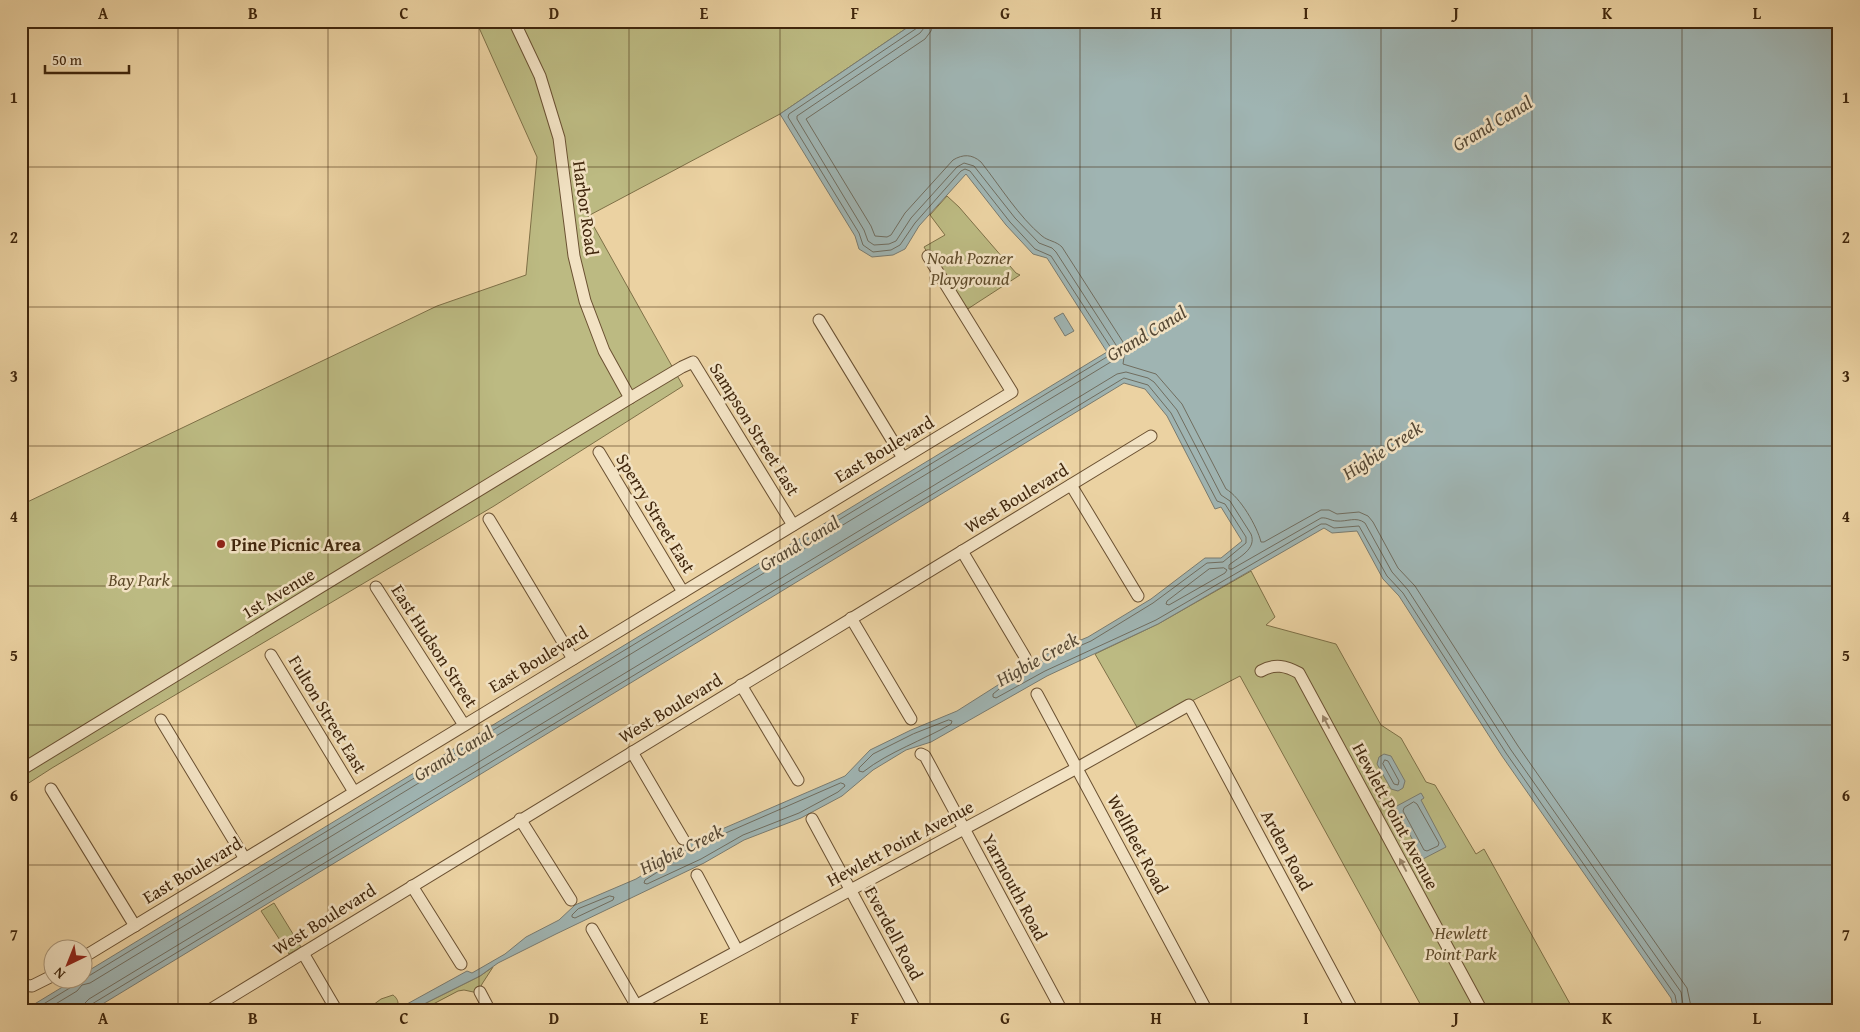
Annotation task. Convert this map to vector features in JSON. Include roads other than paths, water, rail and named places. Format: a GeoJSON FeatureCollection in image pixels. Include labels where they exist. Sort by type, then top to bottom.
{"type":"FeatureCollection","features":[{"type":"Feature","properties":{"kind":"street","name":"Harbor Road"},"geometry":{"type":"LineString","coordinates":[[514,21],[540,76],[559,138],[574,256],[585,302],[604,351],[630,398]]}},
{"type":"Feature","properties":{"kind":"street","name":"East Boulevard"},"geometry":{"type":"LineString","coordinates":[[92,952],[1012,392],[928,256]]}},
{"type":"Feature","properties":{"kind":"street"},"geometry":{"type":"LineString","coordinates":[[819,320],[903,458]]}},
{"type":"Feature","properties":{"kind":"street","name":"Sampson Street East"},"geometry":{"type":"LineString","coordinates":[[630,398],[682,366],[693,362],[793,525]]}},
{"type":"Feature","properties":{"kind":"street","name":"1st Avenue"},"geometry":{"type":"LineString","coordinates":[[21,770],[630,398]]}},
{"type":"Feature","properties":{"kind":"street","name":"West Boulevard"},"geometry":{"type":"LineString","coordinates":[[208,1011],[1151,436]]}},
{"type":"Feature","properties":{"kind":"street","name":"Sperry Street East"},"geometry":{"type":"LineString","coordinates":[[599,452],[683,592]]}},
{"type":"Feature","properties":{"kind":"street"},"geometry":{"type":"LineString","coordinates":[[1071,485],[1138,596]]}},
{"type":"Feature","properties":{"kind":"street"},"geometry":{"type":"LineString","coordinates":[[490,519],[573,659]]}},
{"type":"Feature","properties":{"kind":"street"},"geometry":{"type":"LineString","coordinates":[[962,551],[1025,657]]}},
{"type":"Feature","properties":{"kind":"street","name":"East Hudson Street"},"geometry":{"type":"LineString","coordinates":[[376,587],[464,725]]}},
{"type":"Feature","properties":{"kind":"street"},"geometry":{"type":"LineString","coordinates":[[851,618],[912,718]]}},
{"type":"Feature","properties":{"kind":"street","name":"Fulton Street East"},"geometry":{"type":"LineString","coordinates":[[271,655],[354,792]]}},
{"type":"Feature","properties":{"kind":"street","name":"Hewlett Point Avenue"},"geometry":{"type":"LineString","coordinates":[[1261,671],[1270,666],[1287,666],[1299,673],[1482,1011]]}},
{"type":"Feature","properties":{"kind":"street"},"geometry":{"type":"LineString","coordinates":[[741,685],[798,780]]}},
{"type":"Feature","properties":{"kind":"street","name":"Wellfleet Road"},"geometry":{"type":"LineString","coordinates":[[1037,694],[1208,1011]]}},
{"type":"Feature","properties":{"kind":"street","name":"Hewlett Point Avenue"},"geometry":{"type":"LineString","coordinates":[[631,1008],[1077,768],[1189,705]]}},
{"type":"Feature","properties":{"kind":"street","name":"Arden Road"},"geometry":{"type":"LineString","coordinates":[[1189,705],[1353,1011]]}},
{"type":"Feature","properties":{"kind":"street"},"geometry":{"type":"LineString","coordinates":[[161,720],[245,859]]}},
{"type":"Feature","properties":{"kind":"street"},"geometry":{"type":"LineString","coordinates":[[632,752],[683,839]]}},
{"type":"Feature","properties":{"kind":"street","name":"Yarmouth Road"},"geometry":{"type":"LineString","coordinates":[[921,754],[925,756],[1062,1011]]}},
{"type":"Feature","properties":{"kind":"street"},"geometry":{"type":"LineString","coordinates":[[51,788],[135,926]]}},
{"type":"Feature","properties":{"kind":"street"},"geometry":{"type":"LineString","coordinates":[[520,819],[571,900]]}},
{"type":"Feature","properties":{"kind":"street","name":"Everdell Road"},"geometry":{"type":"LineString","coordinates":[[812,819],[914,1008]]}},
{"type":"Feature","properties":{"kind":"street"},"geometry":{"type":"LineString","coordinates":[[696,875],[737,950]]}},
{"type":"Feature","properties":{"kind":"street"},"geometry":{"type":"LineString","coordinates":[[412,886],[461,964]]}},
{"type":"Feature","properties":{"kind":"street"},"geometry":{"type":"LineString","coordinates":[[592,929],[631,1008]]}},
{"type":"Feature","properties":{"kind":"street"},"geometry":{"type":"LineString","coordinates":[[303,953],[338,1011]]}},
{"type":"Feature","properties":{"kind":"street"},"geometry":{"type":"LineString","coordinates":[[21,985],[32,986],[42,981]]}},
{"type":"Feature","properties":{"kind":"street"},"geometry":{"type":"LineString","coordinates":[[480,992],[490,1011]]}},
{"type":"Feature","properties":{"kind":"street"},"geometry":{"type":"LineString","coordinates":[[902,1011],[914,1008]]}},
{"type":"Feature","properties":{"kind":"water"},"geometry":{"type":"Polygon","coordinates":[[[917,21],[1839,21],[1839,1011],[1674,1011],[1671,998],[1502,756],[1399,596],[1383,579],[1357,531],[1332,533],[1324,528],[1158,624],[1047,676],[931,742],[906,750],[873,770],[842,796],[801,818],[744,840],[704,863],[498,963],[480,976],[410,1011],[392,1011],[398,1006],[407,1004],[467,971],[472,973],[505,954],[526,937],[559,920],[575,905],[636,879],[678,853],[678,848],[845,776],[870,750],[957,711],[998,685],[1018,666],[1088,637],[1151,599],[1205,558],[1221,558],[1242,541],[1221,507],[1215,509],[1167,416],[1145,389],[1124,383],[91,1011],[23,1011],[58,990],[92,990],[92,969],[1107,352],[1047,258],[1033,254],[1006,225],[966,174],[919,226],[905,249],[893,255],[872,257],[859,249],[855,236],[780,114],[917,21]]]}},
{"type":"Feature","properties":{"kind":"water"},"geometry":{"type":"Polygon","coordinates":[[[1063,313],[1074,331],[1065,336],[1054,318],[1063,313]]]}},
{"type":"Feature","properties":{"kind":"water"},"geometry":{"type":"Polygon","coordinates":[[[1384,754],[1391,756],[1405,781],[1403,788],[1398,791],[1391,789],[1377,764],[1379,757],[1384,754]]]}},
{"type":"Feature","properties":{"kind":"water"},"geometry":{"type":"Polygon","coordinates":[[[1421,793],[1424,798],[1421,800],[1446,847],[1423,859],[1395,807],[1421,793]]]}},
{"type":"Feature","properties":{"kind":"place","name":"Pine Picnic Area"},"geometry":{"type":"Point","coordinates":[221,544]}},
{"type":"Feature","properties":{"kind":"water label","name":"Grand Canal"},"geometry":{"type":"Point","coordinates":[1492,123]}},
{"type":"Feature","properties":{"kind":"water label","name":"Grand Canal"},"geometry":{"type":"Point","coordinates":[1146,333]}},
{"type":"Feature","properties":{"kind":"water label","name":"Higbie Creek"},"geometry":{"type":"Point","coordinates":[1382,450]}},
{"type":"Feature","properties":{"kind":"water label","name":"Grand Canal"},"geometry":{"type":"Point","coordinates":[799,543]}},
{"type":"Feature","properties":{"kind":"water label","name":"Higbie Creek"},"geometry":{"type":"Point","coordinates":[1037,659]}},
{"type":"Feature","properties":{"kind":"water label","name":"Grand Canal"},"geometry":{"type":"Point","coordinates":[453,753]}},
{"type":"Feature","properties":{"kind":"water label","name":"Higbie Creek"},"geometry":{"type":"Point","coordinates":[681,849]}},
{"type":"Feature","properties":{"kind":"park label","name":"Noah Pozner Playground"},"geometry":{"type":"Point","coordinates":[970,267]}},
{"type":"Feature","properties":{"kind":"park label","name":"Bay Park"},"geometry":{"type":"Point","coordinates":[139,579]}},
{"type":"Feature","properties":{"kind":"park label","name":"Hewlett Point Park"},"geometry":{"type":"Point","coordinates":[1461,942]}}]}
